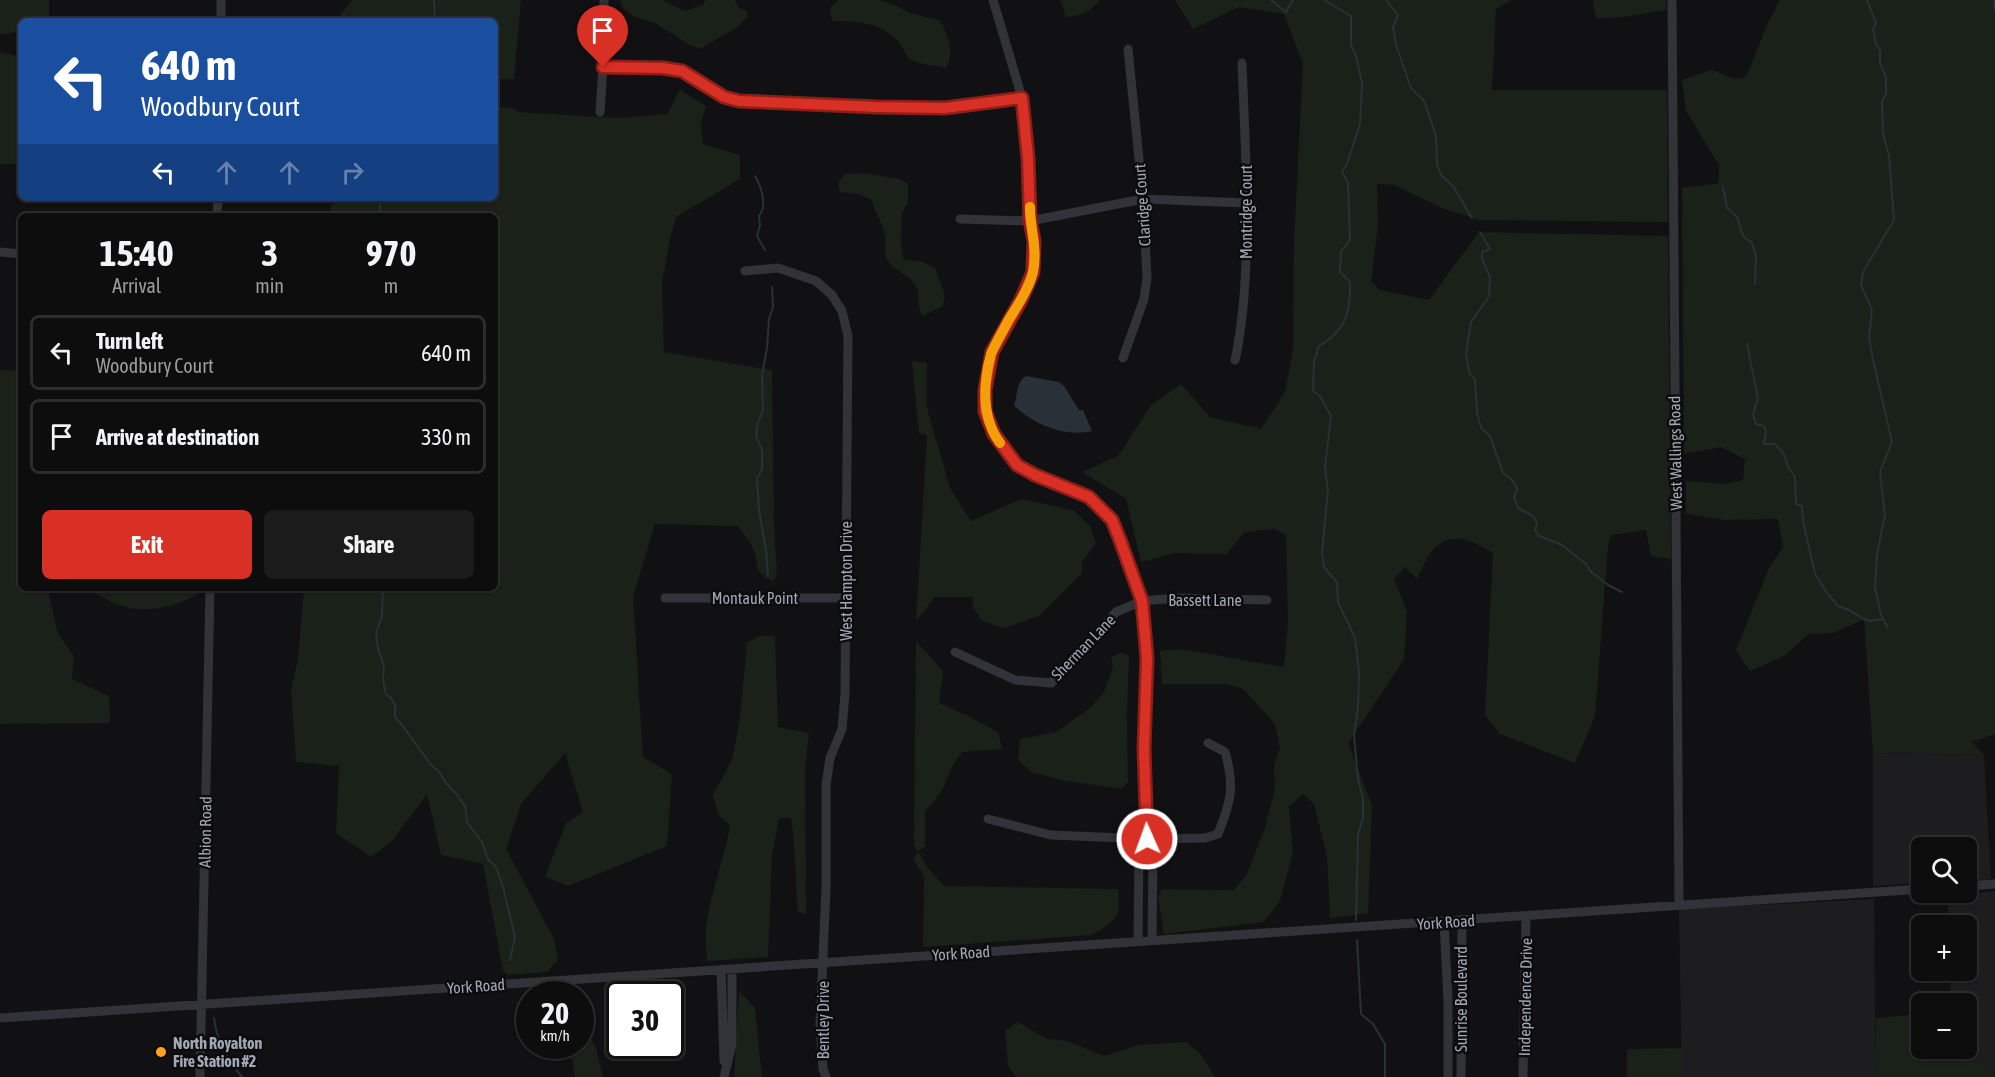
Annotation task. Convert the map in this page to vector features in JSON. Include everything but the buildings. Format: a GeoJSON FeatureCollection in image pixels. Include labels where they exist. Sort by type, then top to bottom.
{"type":"FeatureCollection","features":[{"type":"Feature","properties":{"kind":"street"},"geometry":{"type":"LineString","coordinates":[[220,18],[221,0]]}},
{"type":"Feature","properties":{"kind":"street"},"geometry":{"type":"LineString","coordinates":[[600,112],[604,0]]}},
{"type":"Feature","properties":{"kind":"street"},"geometry":{"type":"LineString","coordinates":[[993,0],[1022,98],[1028,158],[1030,220],[1034,241],[1033,272],[1021,300],[992,352],[985,390],[985,411],[994,434],[1017,465],[1035,475],[1089,497],[1112,520],[1142,601],[1147,658],[1144,749],[1147,839],[1153,850],[1152,939]]}},
{"type":"Feature","properties":{"kind":"street","name":"West Wallings Road"},"geometry":{"type":"LineString","coordinates":[[1672,0],[1679,905]]}},
{"type":"Feature","properties":{"kind":"street","name":"Claridge Court"},"geometry":{"type":"LineString","coordinates":[[1123,358],[1141,309],[1147,278],[1143,199],[1128,49]]}},
{"type":"Feature","properties":{"kind":"street","name":"Montridge Court"},"geometry":{"type":"LineString","coordinates":[[1235,360],[1240,343],[1246,273],[1247,203],[1242,63]]}},
{"type":"Feature","properties":{"kind":"street"},"geometry":{"type":"LineString","coordinates":[[603,67],[663,68],[682,71],[724,97],[739,101],[945,108],[1022,98]]}},
{"type":"Feature","properties":{"kind":"street"},"geometry":{"type":"LineString","coordinates":[[960,219],[1030,220],[1143,199],[1247,203]]}},
{"type":"Feature","properties":{"kind":"street"},"geometry":{"type":"LineString","coordinates":[[0,252],[18,254]]}},
{"type":"Feature","properties":{"kind":"street","name":"West Hampton Drive"},"geometry":{"type":"LineString","coordinates":[[745,271],[778,268],[816,281],[832,295],[842,311],[848,336],[845,694],[842,729],[830,758],[826,785],[823,963]]}},
{"type":"Feature","properties":{"kind":"street","name":"Albion Road"},"geometry":{"type":"LineString","coordinates":[[200,1077],[210,591]]}},
{"type":"Feature","properties":{"kind":"street","name":"Montauk Point"},"geometry":{"type":"LineString","coordinates":[[665,598],[845,598]]}},
{"type":"Feature","properties":{"kind":"street","name":"Bassett Lane"},"geometry":{"type":"LineString","coordinates":[[1142,601],[1177,598],[1267,600]]}},
{"type":"Feature","properties":{"kind":"street","name":"Sherman Lane"},"geometry":{"type":"LineString","coordinates":[[955,652],[1015,680],[1051,682],[1065,670],[1116,612],[1142,601]]}},
{"type":"Feature","properties":{"kind":"street"},"geometry":{"type":"LineString","coordinates":[[988,819],[1051,836],[1147,839],[1205,838],[1218,834],[1230,803],[1231,774],[1225,752],[1208,743]]}},
{"type":"Feature","properties":{"kind":"street"},"geometry":{"type":"LineString","coordinates":[[1138,940],[1140,849],[1147,839]]}},
{"type":"Feature","properties":{"kind":"street"},"geometry":{"type":"LineString","coordinates":[[1977,885],[1995,884]]}},
{"type":"Feature","properties":{"kind":"street","name":"York Road"},"geometry":{"type":"LineString","coordinates":[[0,1018],[1911,890]]}},
{"type":"Feature","properties":{"kind":"street","name":"Independence Drive"},"geometry":{"type":"LineString","coordinates":[[1523,1077],[1526,916]]}},
{"type":"Feature","properties":{"kind":"street","name":"Sunrise Boulevard"},"geometry":{"type":"LineString","coordinates":[[1461,1077],[1462,921]]}},
{"type":"Feature","properties":{"kind":"street","name":"Sunrise Boulevard"},"geometry":{"type":"LineString","coordinates":[[1444,922],[1448,1000],[1448,1077]]}},
{"type":"Feature","properties":{"kind":"street","name":"Bentley Drive"},"geometry":{"type":"LineString","coordinates":[[823,963],[820,1025],[823,1068],[826,1077]]}},
{"type":"Feature","properties":{"kind":"street"},"geometry":{"type":"LineString","coordinates":[[721,969],[724,1075]]}},
{"type":"Feature","properties":{"kind":"street"},"geometry":{"type":"LineString","coordinates":[[724,1075],[732,1044],[732,969]]}},
{"type":"Feature","properties":{"kind":"shaded area"},"geometry":{"type":"Polygon","coordinates":[[[0,0],[49,0],[49,18],[18,18],[18,32],[0,35],[0,0]]]}},
{"type":"Feature","properties":{"kind":"shaded area"},"geometry":{"type":"Polygon","coordinates":[[[352,0],[521,0],[514,79],[498,80],[498,18],[338,18],[352,0]]]}},
{"type":"Feature","properties":{"kind":"shaded area"},"geometry":{"type":"Polygon","coordinates":[[[620,0],[662,0],[685,11],[702,5],[706,0],[735,0],[739,8],[747,11],[747,17],[736,28],[700,49],[655,23],[631,15],[623,9],[620,0]]]}},
{"type":"Feature","properties":{"kind":"shaded area"},"geometry":{"type":"Polygon","coordinates":[[[839,0],[880,0],[910,13],[941,21],[950,50],[946,68],[910,59],[897,40],[883,29],[858,22],[832,21],[830,8],[839,0]]]}},
{"type":"Feature","properties":{"kind":"shaded area"},"geometry":{"type":"Polygon","coordinates":[[[1060,0],[1100,0],[1085,13],[1066,17],[1060,0]]]}},
{"type":"Feature","properties":{"kind":"shaded area"},"geometry":{"type":"Polygon","coordinates":[[[1175,0],[1512,0],[1496,9],[1492,90],[1667,90],[1668,222],[1479,220],[1442,208],[1394,185],[1377,184],[1378,225],[1371,282],[1380,290],[1429,300],[1479,232],[1668,236],[1671,559],[1651,556],[1646,530],[1611,535],[1608,545],[1595,716],[1575,763],[1500,734],[1485,715],[1493,553],[1463,540],[1447,540],[1433,550],[1417,579],[1405,567],[1394,579],[1407,611],[1404,659],[1348,743],[1372,805],[1368,913],[1330,918],[1327,856],[1314,804],[1303,794],[1289,807],[1293,852],[1280,901],[1264,922],[1164,934],[1158,897],[1162,889],[1234,890],[1247,874],[1265,828],[1275,788],[1274,765],[1280,748],[1275,724],[1243,689],[1226,684],[1162,684],[1160,651],[1181,649],[1284,667],[1288,623],[1286,535],[1274,529],[1244,532],[1227,554],[1175,553],[1141,562],[1126,499],[1082,472],[1118,456],[1151,405],[1181,384],[1210,417],[1261,429],[1285,392],[1293,350],[1294,240],[1303,64],[1284,14],[1239,7],[1193,29],[1175,0]]]}},
{"type":"Feature","properties":{"kind":"shaded area"},"geometry":{"type":"Polygon","coordinates":[[[1593,0],[1666,0],[1666,10],[1623,17],[1596,18],[1593,0]]]}},
{"type":"Feature","properties":{"kind":"shaded area"},"geometry":{"type":"Polygon","coordinates":[[[1780,0],[1995,0],[1995,734],[1972,742],[1984,755],[1873,753],[1864,619],[1834,633],[1808,634],[1786,655],[1750,671],[1736,650],[1769,568],[1783,547],[1778,519],[1725,520],[1686,514],[1686,481],[1726,484],[1743,480],[1745,459],[1721,447],[1684,454],[1682,188],[1719,183],[1719,165],[1686,111],[1682,80],[1711,70],[1736,79],[1746,77],[1780,0]]]}},
{"type":"Feature","properties":{"kind":"shaded area"},"geometry":{"type":"Polygon","coordinates":[[[0,52],[18,56],[18,164],[0,164],[0,52]]]}},
{"type":"Feature","properties":{"kind":"shaded area"},"geometry":{"type":"Polygon","coordinates":[[[680,90],[706,106],[701,124],[703,144],[740,155],[740,179],[676,217],[662,283],[664,352],[772,370],[774,527],[777,572],[774,581],[759,572],[751,544],[738,526],[655,524],[633,596],[643,757],[672,774],[667,846],[568,886],[545,877],[566,823],[583,812],[565,753],[521,804],[506,849],[554,939],[558,960],[547,972],[508,975],[503,971],[483,864],[441,855],[427,794],[391,842],[371,857],[336,833],[339,766],[296,762],[291,691],[298,659],[304,591],[498,591],[498,213],[328,213],[334,201],[498,201],[498,107],[513,108],[518,112],[618,118],[667,114],[680,90]]]}},
{"type":"Feature","properties":{"kind":"shaded area"},"geometry":{"type":"Polygon","coordinates":[[[863,173],[900,179],[908,184],[908,203],[902,213],[903,259],[923,262],[935,268],[945,295],[943,306],[923,316],[919,307],[916,286],[894,268],[886,258],[884,230],[872,200],[858,194],[840,192],[838,184],[844,174],[863,173]]]}},
{"type":"Feature","properties":{"kind":"shaded area"},"geometry":{"type":"Polygon","coordinates":[[[912,361],[927,363],[927,408],[950,488],[971,521],[1021,499],[1073,510],[1090,526],[1096,544],[1082,561],[1082,573],[1039,616],[1004,628],[982,621],[973,607],[973,597],[935,597],[916,621],[927,435],[919,433],[912,361]]]}},
{"type":"Feature","properties":{"kind":"shaded area"},"geometry":{"type":"Polygon","coordinates":[[[0,370],[18,371],[18,591],[50,591],[49,595],[58,634],[74,656],[72,679],[109,696],[110,723],[0,724],[0,370]]]}},
{"type":"Feature","properties":{"kind":"shaded area"},"geometry":{"type":"Polygon","coordinates":[[[1026,376],[1059,382],[1064,386],[1079,410],[1083,410],[1092,431],[1075,433],[1051,428],[1028,417],[1014,406],[1019,386],[1026,376]]]}},
{"type":"Feature","properties":{"kind":"shaded area"},"geometry":{"type":"Polygon","coordinates":[[[92,591],[201,591],[172,605],[151,609],[130,608],[92,591]]]}},
{"type":"Feature","properties":{"kind":"shaded area"},"geometry":{"type":"Polygon","coordinates":[[[759,636],[775,636],[778,727],[809,733],[805,769],[806,914],[798,912],[791,818],[779,818],[772,855],[768,957],[707,961],[707,919],[730,826],[718,814],[713,795],[732,760],[740,718],[747,643],[759,636]]]}},
{"type":"Feature","properties":{"kind":"shaded area"},"geometry":{"type":"Polygon","coordinates":[[[916,641],[943,671],[939,703],[998,732],[1002,749],[962,752],[951,769],[943,789],[925,812],[925,846],[918,852],[914,846],[916,641]]]}},
{"type":"Feature","properties":{"kind":"shaded area"},"geometry":{"type":"Polygon","coordinates":[[[1121,653],[1129,654],[1128,782],[1122,789],[1067,781],[1031,772],[1018,760],[1020,739],[1056,732],[1090,708],[1104,692],[1113,667],[1111,657],[1121,653]]]}},
{"type":"Feature","properties":{"kind":"shaded area"},"geometry":{"type":"Polygon","coordinates":[[[1873,753],[1984,755],[1991,879],[1977,880],[1977,837],[1911,837],[1911,884],[1873,886],[1873,753]]]}},
{"type":"Feature","properties":{"kind":"shaded area"},"geometry":{"type":"Polygon","coordinates":[[[918,852],[944,886],[1118,889],[1117,913],[1112,922],[1092,935],[923,947],[924,877],[913,858],[918,852]]]}},
{"type":"Feature","properties":{"kind":"shaded area"},"geometry":{"type":"Polygon","coordinates":[[[1995,891],[1995,1074],[1972,1059],[1977,1059],[1977,993],[1951,993],[1950,981],[1977,981],[1977,915],[1948,915],[1948,903],[1977,903],[1977,893],[1995,891]]]}},
{"type":"Feature","properties":{"kind":"shaded area"},"geometry":{"type":"Polygon","coordinates":[[[1874,899],[1876,1077],[1682,1077],[1679,909],[1874,899]]]}},
{"type":"Feature","properties":{"kind":"shaded area"},"geometry":{"type":"Polygon","coordinates":[[[739,991],[755,1008],[762,1077],[734,1077],[739,991]]]}},
{"type":"Feature","properties":{"kind":"shaded area"},"geometry":{"type":"Polygon","coordinates":[[[1911,1015],[1911,1059],[1972,1059],[1995,1074],[1995,1077],[1876,1077],[1876,1018],[1911,1015]]]}},
{"type":"Feature","properties":{"kind":"shaded area"},"geometry":{"type":"Polygon","coordinates":[[[1018,1022],[1047,1039],[1067,1041],[1104,1056],[1139,1045],[1187,1042],[1202,1056],[1215,1077],[1016,1077],[1008,1065],[1005,1031],[1018,1022]]]}},
{"type":"Feature","properties":{"kind":"shaded area"},"geometry":{"type":"Polygon","coordinates":[[[594,1044],[603,1077],[575,1077],[572,1059],[594,1059],[594,1044]]]}},
{"type":"Feature","properties":{"kind":"shaded area"},"geometry":{"type":"Polygon","coordinates":[[[1682,1048],[1682,1077],[1627,1077],[1627,1049],[1682,1048]]]}},
{"type":"Feature","properties":{"kind":"waterway"},"geometry":{"type":"LineString","coordinates":[[434,0],[435,18]]}},
{"type":"Feature","properties":{"kind":"waterway"},"geometry":{"type":"LineString","coordinates":[[1271,0],[1286,12],[1293,0]]}},
{"type":"Feature","properties":{"kind":"waterway"},"geometry":{"type":"LineString","coordinates":[[1324,0],[1351,16],[1351,45],[1362,83],[1360,124],[1347,164],[1342,172],[1348,183],[1350,240],[1341,251],[1340,272],[1350,282],[1348,311],[1341,327],[1319,346],[1314,361],[1313,391],[1320,396],[1331,416],[1325,467],[1328,490],[1322,553],[1324,567],[1337,583],[1338,602],[1355,638],[1359,672],[1358,708],[1354,735],[1358,779],[1363,799],[1363,818],[1358,834],[1356,920]]}},
{"type":"Feature","properties":{"kind":"waterway"},"geometry":{"type":"LineString","coordinates":[[1386,0],[1398,15],[1393,28],[1397,48],[1411,88],[1424,101],[1436,136],[1437,164],[1441,175],[1453,186],[1472,218]]}},
{"type":"Feature","properties":{"kind":"waterway"},"geometry":{"type":"LineString","coordinates":[[1867,0],[1876,23],[1873,29],[1876,44],[1880,50],[1880,64],[1886,77],[1886,94],[1882,102],[1883,134],[1889,155],[1894,220],[1863,272],[1861,285],[1872,310],[1869,337],[1892,442],[1880,472],[1885,515],[1877,554],[1875,587],[1881,615],[1888,628]]}},
{"type":"Feature","properties":{"kind":"waterway"},"geometry":{"type":"LineString","coordinates":[[1994,0],[1995,11]]}},
{"type":"Feature","properties":{"kind":"waterway"},"geometry":{"type":"LineString","coordinates":[[755,176],[763,202],[757,236],[765,250]]}},
{"type":"Feature","properties":{"kind":"waterway"},"geometry":{"type":"LineString","coordinates":[[1723,187],[1727,208],[1737,217],[1743,236],[1752,243],[1756,256],[1755,284]]}},
{"type":"Feature","properties":{"kind":"waterway"},"geometry":{"type":"LineString","coordinates":[[379,213],[381,201]]}},
{"type":"Feature","properties":{"kind":"waterway"},"geometry":{"type":"LineString","coordinates":[[1480,232],[1490,249],[1482,252],[1482,259],[1490,277],[1489,296],[1471,322],[1466,354],[1469,372],[1475,380],[1477,412],[1481,428],[1490,436],[1503,473],[1516,486],[1514,497],[1518,508],[1533,516],[1537,523],[1535,530],[1539,536],[1562,545],[1586,564],[1590,571],[1608,585],[1622,592]]}},
{"type":"Feature","properties":{"kind":"waterway"},"geometry":{"type":"LineString","coordinates":[[768,576],[757,479],[762,469],[762,450],[756,436],[763,410],[762,375],[769,319],[773,307],[772,287]]}},
{"type":"Feature","properties":{"kind":"waterway"},"geometry":{"type":"LineString","coordinates":[[1747,344],[1758,399],[1753,414],[1756,424],[1764,426],[1766,431],[1764,444],[1775,444],[1784,454],[1788,467],[1795,477],[1796,504],[1802,506],[1803,521],[1815,574],[1838,606],[1864,619],[1871,621],[1883,619]]}},
{"type":"Feature","properties":{"kind":"waterway"},"geometry":{"type":"LineString","coordinates":[[383,591],[382,616],[376,633],[384,666],[383,680],[386,694],[395,705],[395,717],[465,806],[467,822],[482,842],[488,859],[496,867],[515,937],[510,960]]}},
{"type":"Feature","properties":{"kind":"waterway"},"geometry":{"type":"LineString","coordinates":[[1357,940],[1361,1014],[1373,1024],[1385,1044],[1385,1077]]}},
{"type":"Feature","properties":{"kind":"waterway"},"geometry":{"type":"LineString","coordinates":[[214,1018],[223,1050],[242,1077]]}},
{"type":"Feature","properties":{"kind":"slow traffic"},"geometry":{"type":"LineString","coordinates":[[1000,443],[985,411],[985,390],[992,352],[1021,300],[1033,272],[1034,241],[1030,207]]}},
{"type":"Feature","properties":{"kind":"place","name":"North Royalton Fire Station #2"},"geometry":{"type":"Point","coordinates":[161,1052]}},
{"type":"Feature","properties":{"kind":"route"},"geometry":{"type":"LineString","coordinates":[[603,67],[663,68],[682,71],[724,97],[739,101],[945,108],[1022,98],[1028,158],[1030,220],[1034,241],[1033,272],[1021,300],[992,352],[985,390],[985,411],[994,434],[1017,465],[1035,475],[1089,497],[1112,520],[1120,540],[1142,601],[1147,658],[1144,749],[1147,839]]}}]}
